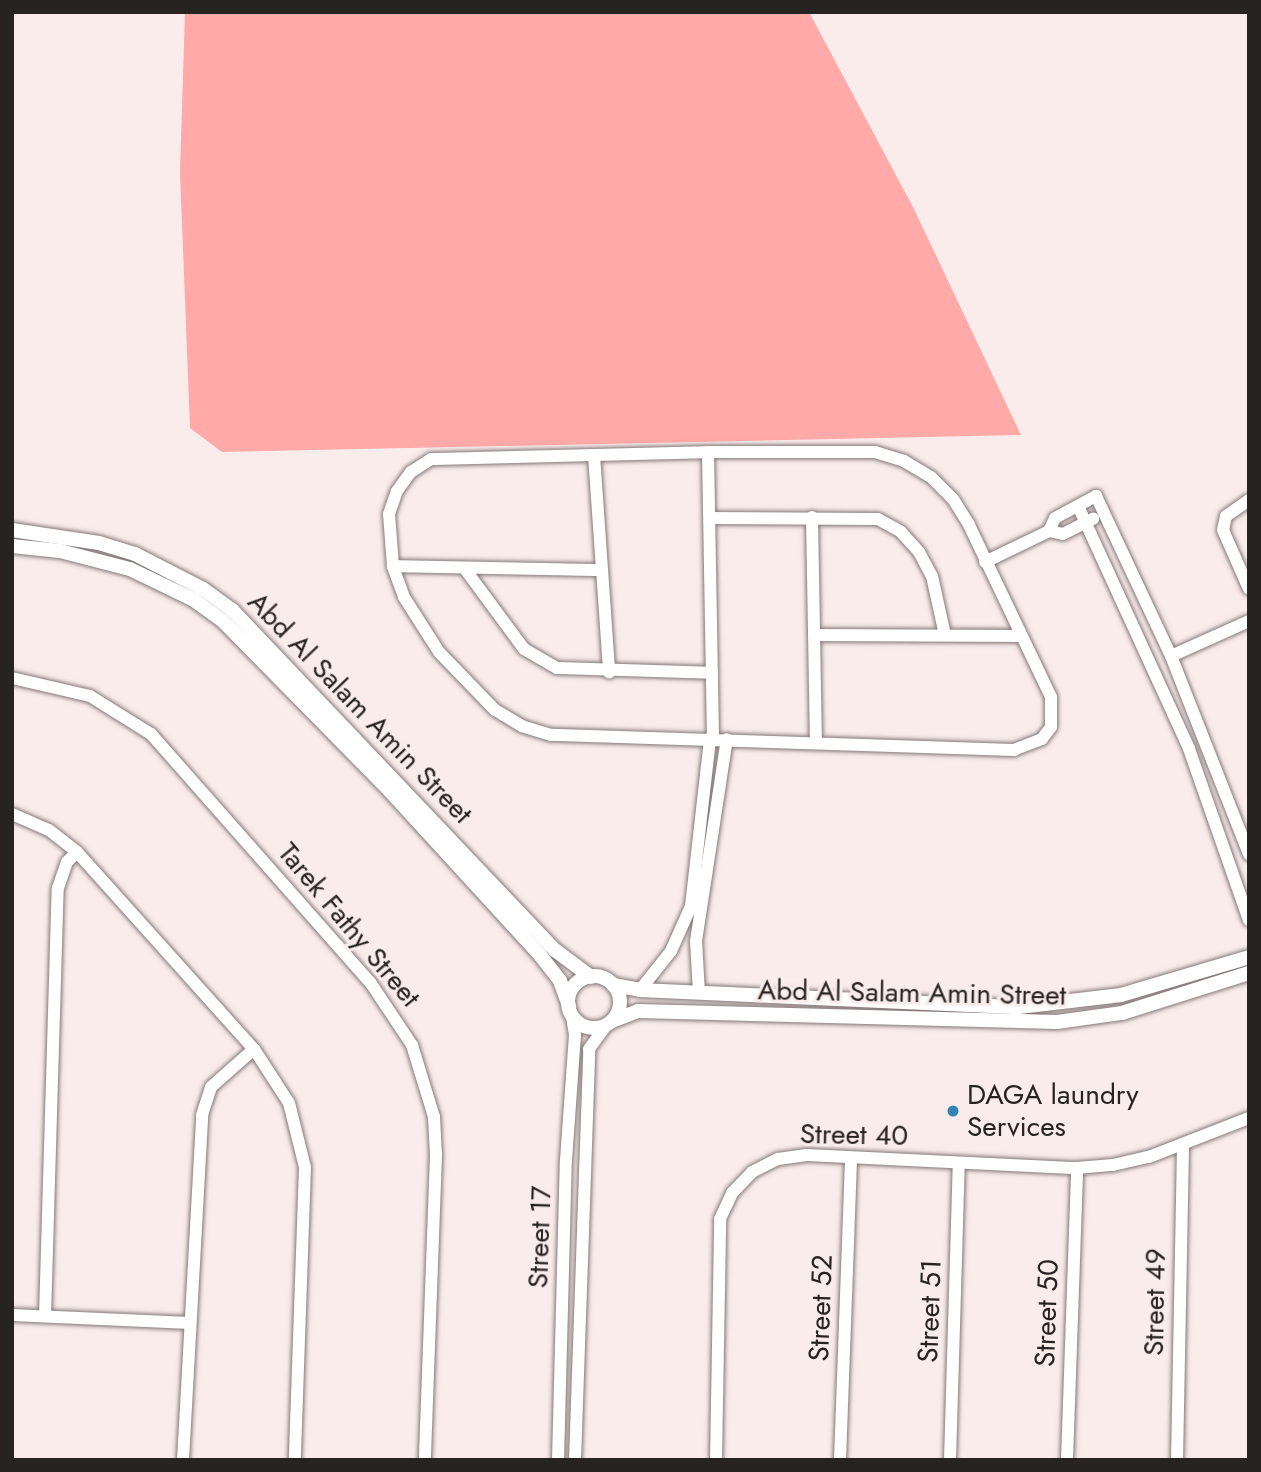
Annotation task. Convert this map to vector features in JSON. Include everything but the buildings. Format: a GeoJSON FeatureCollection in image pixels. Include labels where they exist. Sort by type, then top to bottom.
{"type":"FeatureCollection","features":[{"type":"Feature","properties":{"kind":"street"},"geometry":{"type":"LineString","coordinates":[[699,993],[696,941],[700,881],[717,738],[712,673],[708,452]]}},
{"type":"Feature","properties":{"kind":"street"},"geometry":{"type":"LineString","coordinates":[[875,452],[904,461],[953,499],[1021,636],[1054,712],[1051,727],[1029,748],[998,750],[816,740],[583,737],[522,726],[495,710],[439,652],[404,597],[393,566],[389,514],[397,491],[411,472],[431,459],[594,455],[875,452]]}},
{"type":"Feature","properties":{"kind":"street"},"geometry":{"type":"LineString","coordinates":[[594,455],[609,672]]}},
{"type":"Feature","properties":{"kind":"street"},"geometry":{"type":"LineString","coordinates":[[1049,531],[1055,518],[1096,496],[1171,656],[1249,853]]}},
{"type":"Feature","properties":{"kind":"street"},"geometry":{"type":"LineString","coordinates":[[1249,500],[1226,516],[1223,530],[1249,589]]}},
{"type":"Feature","properties":{"kind":"street"},"geometry":{"type":"LineString","coordinates":[[1078,506],[1189,749],[1249,920]]}},
{"type":"Feature","properties":{"kind":"street"},"geometry":{"type":"LineString","coordinates":[[985,562],[1049,531],[1063,534],[1103,514]]}},
{"type":"Feature","properties":{"kind":"street"},"geometry":{"type":"LineString","coordinates":[[812,517],[816,740]]}},
{"type":"Feature","properties":{"kind":"street"},"geometry":{"type":"LineString","coordinates":[[709,518],[878,519],[901,532],[919,552],[932,576],[945,635]]}},
{"type":"Feature","properties":{"kind":"street","name":"Abd Al Salam Amin Street"},"geometry":{"type":"LineString","coordinates":[[12,530],[111,547],[170,570],[203,589],[261,636],[551,968],[570,1011]]}},
{"type":"Feature","properties":{"kind":"street","name":"Abd Al Salam Amin Street"},"geometry":{"type":"LineString","coordinates":[[12,545],[96,558],[130,569],[194,600],[250,645],[393,785],[555,950],[591,977]]}},
{"type":"Feature","properties":{"kind":"street"},"geometry":{"type":"LineString","coordinates":[[393,566],[602,570]]}},
{"type":"Feature","properties":{"kind":"street"},"geometry":{"type":"LineString","coordinates":[[465,569],[511,635],[531,654],[556,668],[609,672],[712,673]]}},
{"type":"Feature","properties":{"kind":"street"},"geometry":{"type":"LineString","coordinates":[[1171,656],[1249,621]]}},
{"type":"Feature","properties":{"kind":"street"},"geometry":{"type":"LineString","coordinates":[[814,635],[1021,636]]}},
{"type":"Feature","properties":{"kind":"street","name":"Tarek Fathy Street"},"geometry":{"type":"LineString","coordinates":[[12,678],[90,696],[151,734],[370,982],[412,1045],[434,1117],[436,1155],[425,1460]]}},
{"type":"Feature","properties":{"kind":"street"},"geometry":{"type":"LineString","coordinates":[[12,814],[49,830],[77,852],[254,1049],[289,1103],[305,1167],[295,1460]]}},
{"type":"Feature","properties":{"kind":"street"},"geometry":{"type":"LineString","coordinates":[[45,1316],[58,888],[61,874],[77,852]]}},
{"type":"Feature","properties":{"kind":"street"},"geometry":{"type":"LineString","coordinates":[[640,990],[671,951],[700,881]]}},
{"type":"Feature","properties":{"kind":"street","name":"Abd Al Salam Amin Street"},"geometry":{"type":"LineString","coordinates":[[613,985],[640,990],[906,1004],[1088,1001],[1155,987],[1249,957]]}},
{"type":"Feature","properties":{"kind":"street","name":"Abd Al Salam Amin Street"},"geometry":{"type":"LineString","coordinates":[[609,1024],[639,1011],[942,1022],[1090,1019],[1154,1004],[1249,973]]}},
{"type":"Feature","properties":{"kind":"street"},"geometry":{"type":"LineString","coordinates":[[591,977],[613,985],[621,999],[609,1024],[591,1028],[570,1011],[576,983],[591,977]]}},
{"type":"Feature","properties":{"kind":"street"},"geometry":{"type":"LineString","coordinates":[[906,1004],[906,1021]]}},
{"type":"Feature","properties":{"kind":"street"},"geometry":{"type":"LineString","coordinates":[[941,1005],[937,1014],[942,1022]]}},
{"type":"Feature","properties":{"kind":"street","name":"Street 17"},"geometry":{"type":"LineString","coordinates":[[558,1460],[566,1160],[575,1035],[570,1011]]}},
{"type":"Feature","properties":{"kind":"street","name":"Street 17"},"geometry":{"type":"LineString","coordinates":[[575,1460],[589,1049],[594,1035],[609,1024]]}},
{"type":"Feature","properties":{"kind":"street"},"geometry":{"type":"LineString","coordinates":[[183,1460],[202,1115],[211,1087],[254,1049]]}},
{"type":"Feature","properties":{"kind":"street","name":"Street 40"},"geometry":{"type":"LineString","coordinates":[[716,1460],[720,1219],[739,1186],[752,1172],[778,1159],[851,1158],[1077,1168],[1149,1157],[1249,1118]]}},
{"type":"Feature","properties":{"kind":"street","name":"Street 49"},"geometry":{"type":"LineString","coordinates":[[1177,1460],[1183,1144]]}},
{"type":"Feature","properties":{"kind":"street","name":"Street 52"},"geometry":{"type":"LineString","coordinates":[[840,1460],[851,1158]]}},
{"type":"Feature","properties":{"kind":"street","name":"Street 51"},"geometry":{"type":"LineString","coordinates":[[950,1460],[960,1163]]}},
{"type":"Feature","properties":{"kind":"street","name":"Street 50"},"geometry":{"type":"LineString","coordinates":[[1067,1460],[1077,1168]]}},
{"type":"Feature","properties":{"kind":"street"},"geometry":{"type":"LineString","coordinates":[[12,1315],[190,1323]]}},
{"type":"Feature","properties":{"kind":"shaded area"},"geometry":{"type":"Polygon","coordinates":[[[185,12],[809,12],[914,209],[1021,435],[222,452],[190,428],[180,172],[185,12]]]}},
{"type":"Feature","properties":{"kind":"place","name":"DAGA laundry Services"},"geometry":{"type":"Point","coordinates":[953,1111]}}]}
